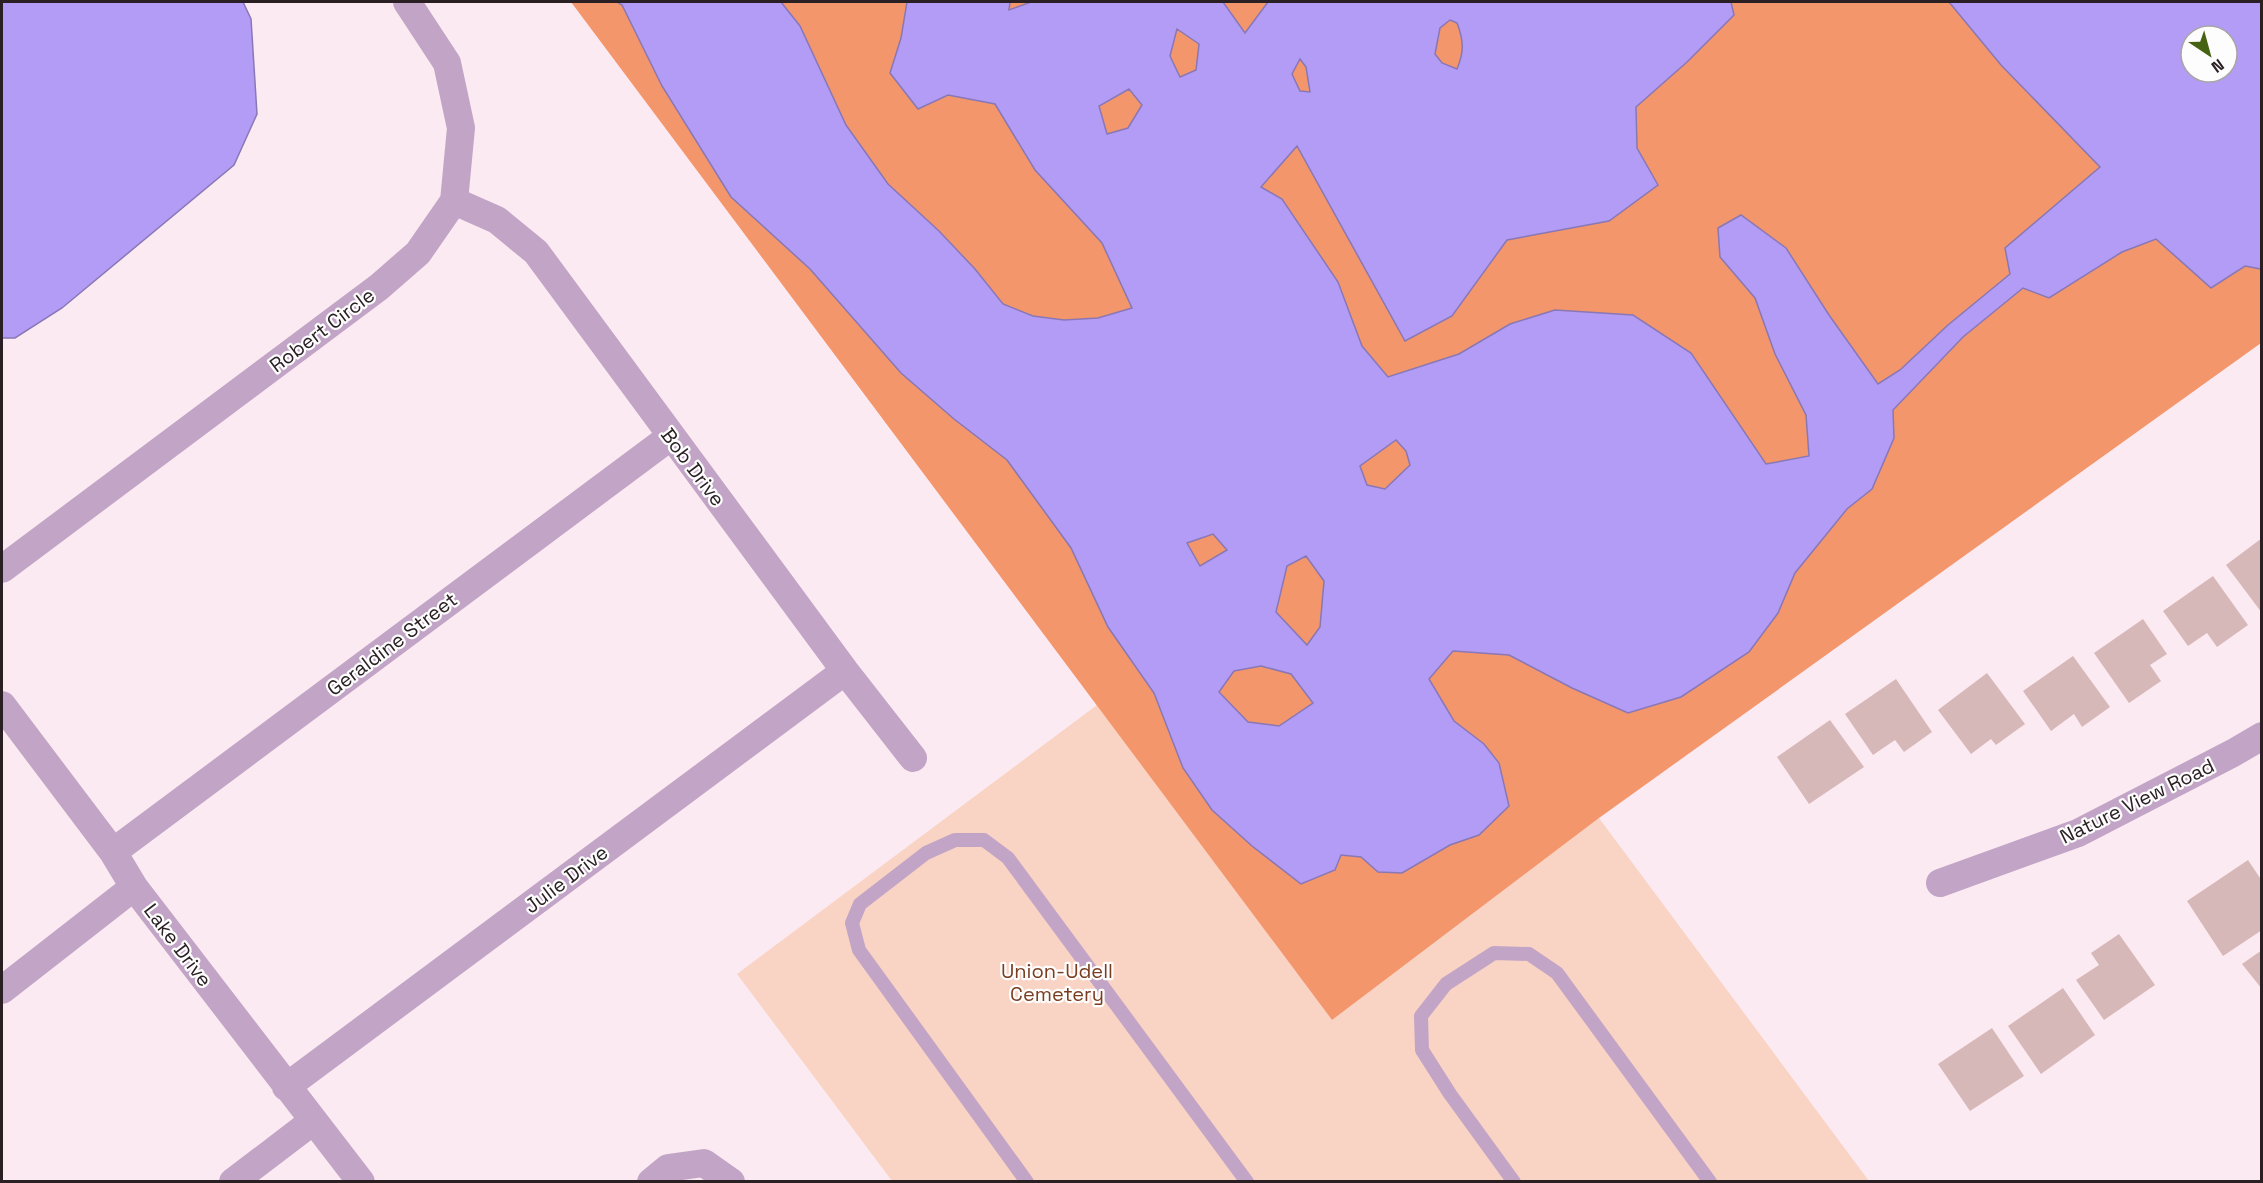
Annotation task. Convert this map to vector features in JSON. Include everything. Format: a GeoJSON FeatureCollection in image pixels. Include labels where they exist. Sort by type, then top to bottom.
{"type":"FeatureCollection","features":[{"type":"Feature","properties":{"kind":"street","name":"Robert Circle"},"geometry":{"type":"LineString","coordinates":[[2,569],[379,287],[418,253],[454,201],[461,128],[447,63],[407,2]]}},
{"type":"Feature","properties":{"kind":"street","name":"Bob Drive"},"geometry":{"type":"LineString","coordinates":[[454,201],[497,220],[536,252],[670,437],[912,758]]}},
{"type":"Feature","properties":{"kind":"street","name":"Geraldine Street"},"geometry":{"type":"LineString","coordinates":[[113,852],[670,437]]}},
{"type":"Feature","properties":{"kind":"street","name":"Julie Drive"},"geometry":{"type":"LineString","coordinates":[[286,1087],[845,671]]}},
{"type":"Feature","properties":{"kind":"street","name":"Lake Drive"},"geometry":{"type":"LineString","coordinates":[[2,705],[113,852],[134,887],[361,1182]]}},
{"type":"Feature","properties":{"kind":"street","name":"Nature View Road"},"geometry":{"type":"LineString","coordinates":[[1940,883],[2079,834],[2262,736]]}},
{"type":"Feature","properties":{"kind":"street"},"geometry":{"type":"LineString","coordinates":[[2,990],[134,887]]}},
{"type":"Feature","properties":{"kind":"street"},"geometry":{"type":"LineString","coordinates":[[233,1182],[313,1121]]}},
{"type":"Feature","properties":{"kind":"street"},"geometry":{"type":"LineString","coordinates":[[651,1182],[668,1168],[704,1163],[731,1182]]}},
{"type":"Feature","properties":{"kind":"lane"},"geometry":{"type":"LineString","coordinates":[[1027,1182],[859,950],[852,924],[860,904],[926,853],[955,840],[984,840],[1008,858],[1247,1182]]}},
{"type":"Feature","properties":{"kind":"lane"},"geometry":{"type":"LineString","coordinates":[[1514,1182],[1450,1094],[1422,1050],[1421,1016],[1446,984],[1494,953],[1529,954],[1557,973],[1710,1182]]}},
{"type":"Feature","properties":{"kind":"lane"},"geometry":{"type":"LineString","coordinates":[[1495,1182],[1504,1168]]}},
{"type":"Feature","properties":{"kind":"green space","name":"Union-Udell Cemetery"},"geometry":{"type":"Polygon","coordinates":[[[1097,705],[1332,1020],[1599,818],[1869,1181],[892,1181],[737,974],[1097,705]]]}},
{"type":"Feature","properties":{"kind":"shaded area"},"geometry":{"type":"Polygon","coordinates":[[[2,2],[243,2],[251,19],[257,114],[234,165],[62,308],[15,338],[2,338],[2,2]]]}},
{"type":"Feature","properties":{"kind":"shaded area"},"geometry":{"type":"Polygon","coordinates":[[[571,2],[2261,2],[2261,343],[1599,818],[1332,1020],[571,2]]]}},
{"type":"Feature","properties":{"kind":"shaded area"},"geometry":{"type":"Polygon","coordinates":[[[617,2],[781,2],[800,26],[846,125],[888,184],[939,231],[975,269],[1003,304],[1033,316],[1064,320],[1098,318],[1132,308],[1102,243],[1035,170],[995,104],[948,95],[918,109],[890,73],[901,38],[907,2],[1010,2],[1009,10],[1031,2],[1223,2],[1245,33],[1268,2],[1731,2],[1734,15],[1687,62],[1636,107],[1637,148],[1658,185],[1609,221],[1507,240],[1452,316],[1405,341],[1297,146],[1261,187],[1282,199],[1338,282],[1362,346],[1388,377],[1459,354],[1510,324],[1555,310],[1633,315],[1691,353],[1766,464],[1809,456],[1806,415],[1775,354],[1755,298],[1720,257],[1718,228],[1741,215],[1786,248],[1829,315],[1878,384],[1900,370],[1948,325],[2010,274],[2005,248],[2100,167],[2001,65],[1949,2],[2261,2],[2261,269],[2245,266],[2211,288],[2156,239],[2122,252],[2049,298],[2023,288],[1963,337],[1893,410],[1894,438],[1872,489],[1847,509],[1795,573],[1778,613],[1749,652],[1681,697],[1628,713],[1572,688],[1509,655],[1453,651],[1429,679],[1454,721],[1484,744],[1499,763],[1509,806],[1479,835],[1450,845],[1402,873],[1378,872],[1361,857],[1341,855],[1335,870],[1301,884],[1252,846],[1212,810],[1183,768],[1154,693],[1108,627],[1071,548],[1007,460],[954,419],[901,373],[810,269],[731,197],[662,86],[622,5],[617,2]],[[1450,20],[1440,28],[1435,54],[1442,63],[1457,69],[1462,46],[1457,23],[1450,20]],[[1177,29],[1170,56],[1180,77],[1196,70],[1199,44],[1177,29]],[[1300,59],[1292,74],[1300,91],[1310,92],[1306,67],[1300,59]],[[1129,89],[1099,106],[1107,134],[1128,128],[1142,105],[1129,89]],[[1396,440],[1360,466],[1367,485],[1385,489],[1410,465],[1406,451],[1396,440]],[[1213,534],[1187,543],[1200,566],[1227,550],[1213,534]],[[1306,556],[1287,566],[1276,612],[1307,645],[1320,627],[1324,581],[1306,556]],[[1261,666],[1234,671],[1219,692],[1248,722],[1279,726],[1313,703],[1291,674],[1261,666]]]}},
{"type":"Feature","properties":{"kind":"building"},"geometry":{"type":"Polygon","coordinates":[[[2262,538],[2262,613],[2226,565],[2262,538]]]}},
{"type":"Feature","properties":{"kind":"building"},"geometry":{"type":"Polygon","coordinates":[[[2213,576],[2248,625],[2217,647],[2207,633],[2188,646],[2163,611],[2213,576]]]}},
{"type":"Feature","properties":{"kind":"building"},"geometry":{"type":"Polygon","coordinates":[[[2143,619],[2167,654],[2150,665],[2161,681],[2129,703],[2094,653],[2143,619]]]}},
{"type":"Feature","properties":{"kind":"building"},"geometry":{"type":"Polygon","coordinates":[[[2073,656],[2110,707],[2082,727],[2074,714],[2051,731],[2023,691],[2073,656]]]}},
{"type":"Feature","properties":{"kind":"building"},"geometry":{"type":"Polygon","coordinates":[[[1987,673],[2025,724],[1996,745],[1991,739],[1971,754],[1938,710],[1987,673]]]}},
{"type":"Feature","properties":{"kind":"building"},"geometry":{"type":"Polygon","coordinates":[[[1896,679],[1932,732],[1904,752],[1895,740],[1873,755],[1845,714],[1896,679]]]}},
{"type":"Feature","properties":{"kind":"building"},"geometry":{"type":"Polygon","coordinates":[[[1830,720],[1864,767],[1809,804],[1777,757],[1830,720]]]}},
{"type":"Feature","properties":{"kind":"building"},"geometry":{"type":"Polygon","coordinates":[[[2248,860],[2262,881],[2262,930],[2223,956],[2187,901],[2248,860]]]}},
{"type":"Feature","properties":{"kind":"building"},"geometry":{"type":"Polygon","coordinates":[[[2119,934],[2155,985],[2104,1020],[2076,980],[2099,965],[2091,953],[2119,934]]]}},
{"type":"Feature","properties":{"kind":"building"},"geometry":{"type":"Polygon","coordinates":[[[2262,950],[2262,989],[2242,964],[2262,950]]]}},
{"type":"Feature","properties":{"kind":"building"},"geometry":{"type":"Polygon","coordinates":[[[2063,988],[2095,1035],[2041,1074],[2008,1026],[2063,988]]]}},
{"type":"Feature","properties":{"kind":"building"},"geometry":{"type":"Polygon","coordinates":[[[1992,1028],[2024,1076],[1970,1111],[1938,1064],[1992,1028]]]}}]}
